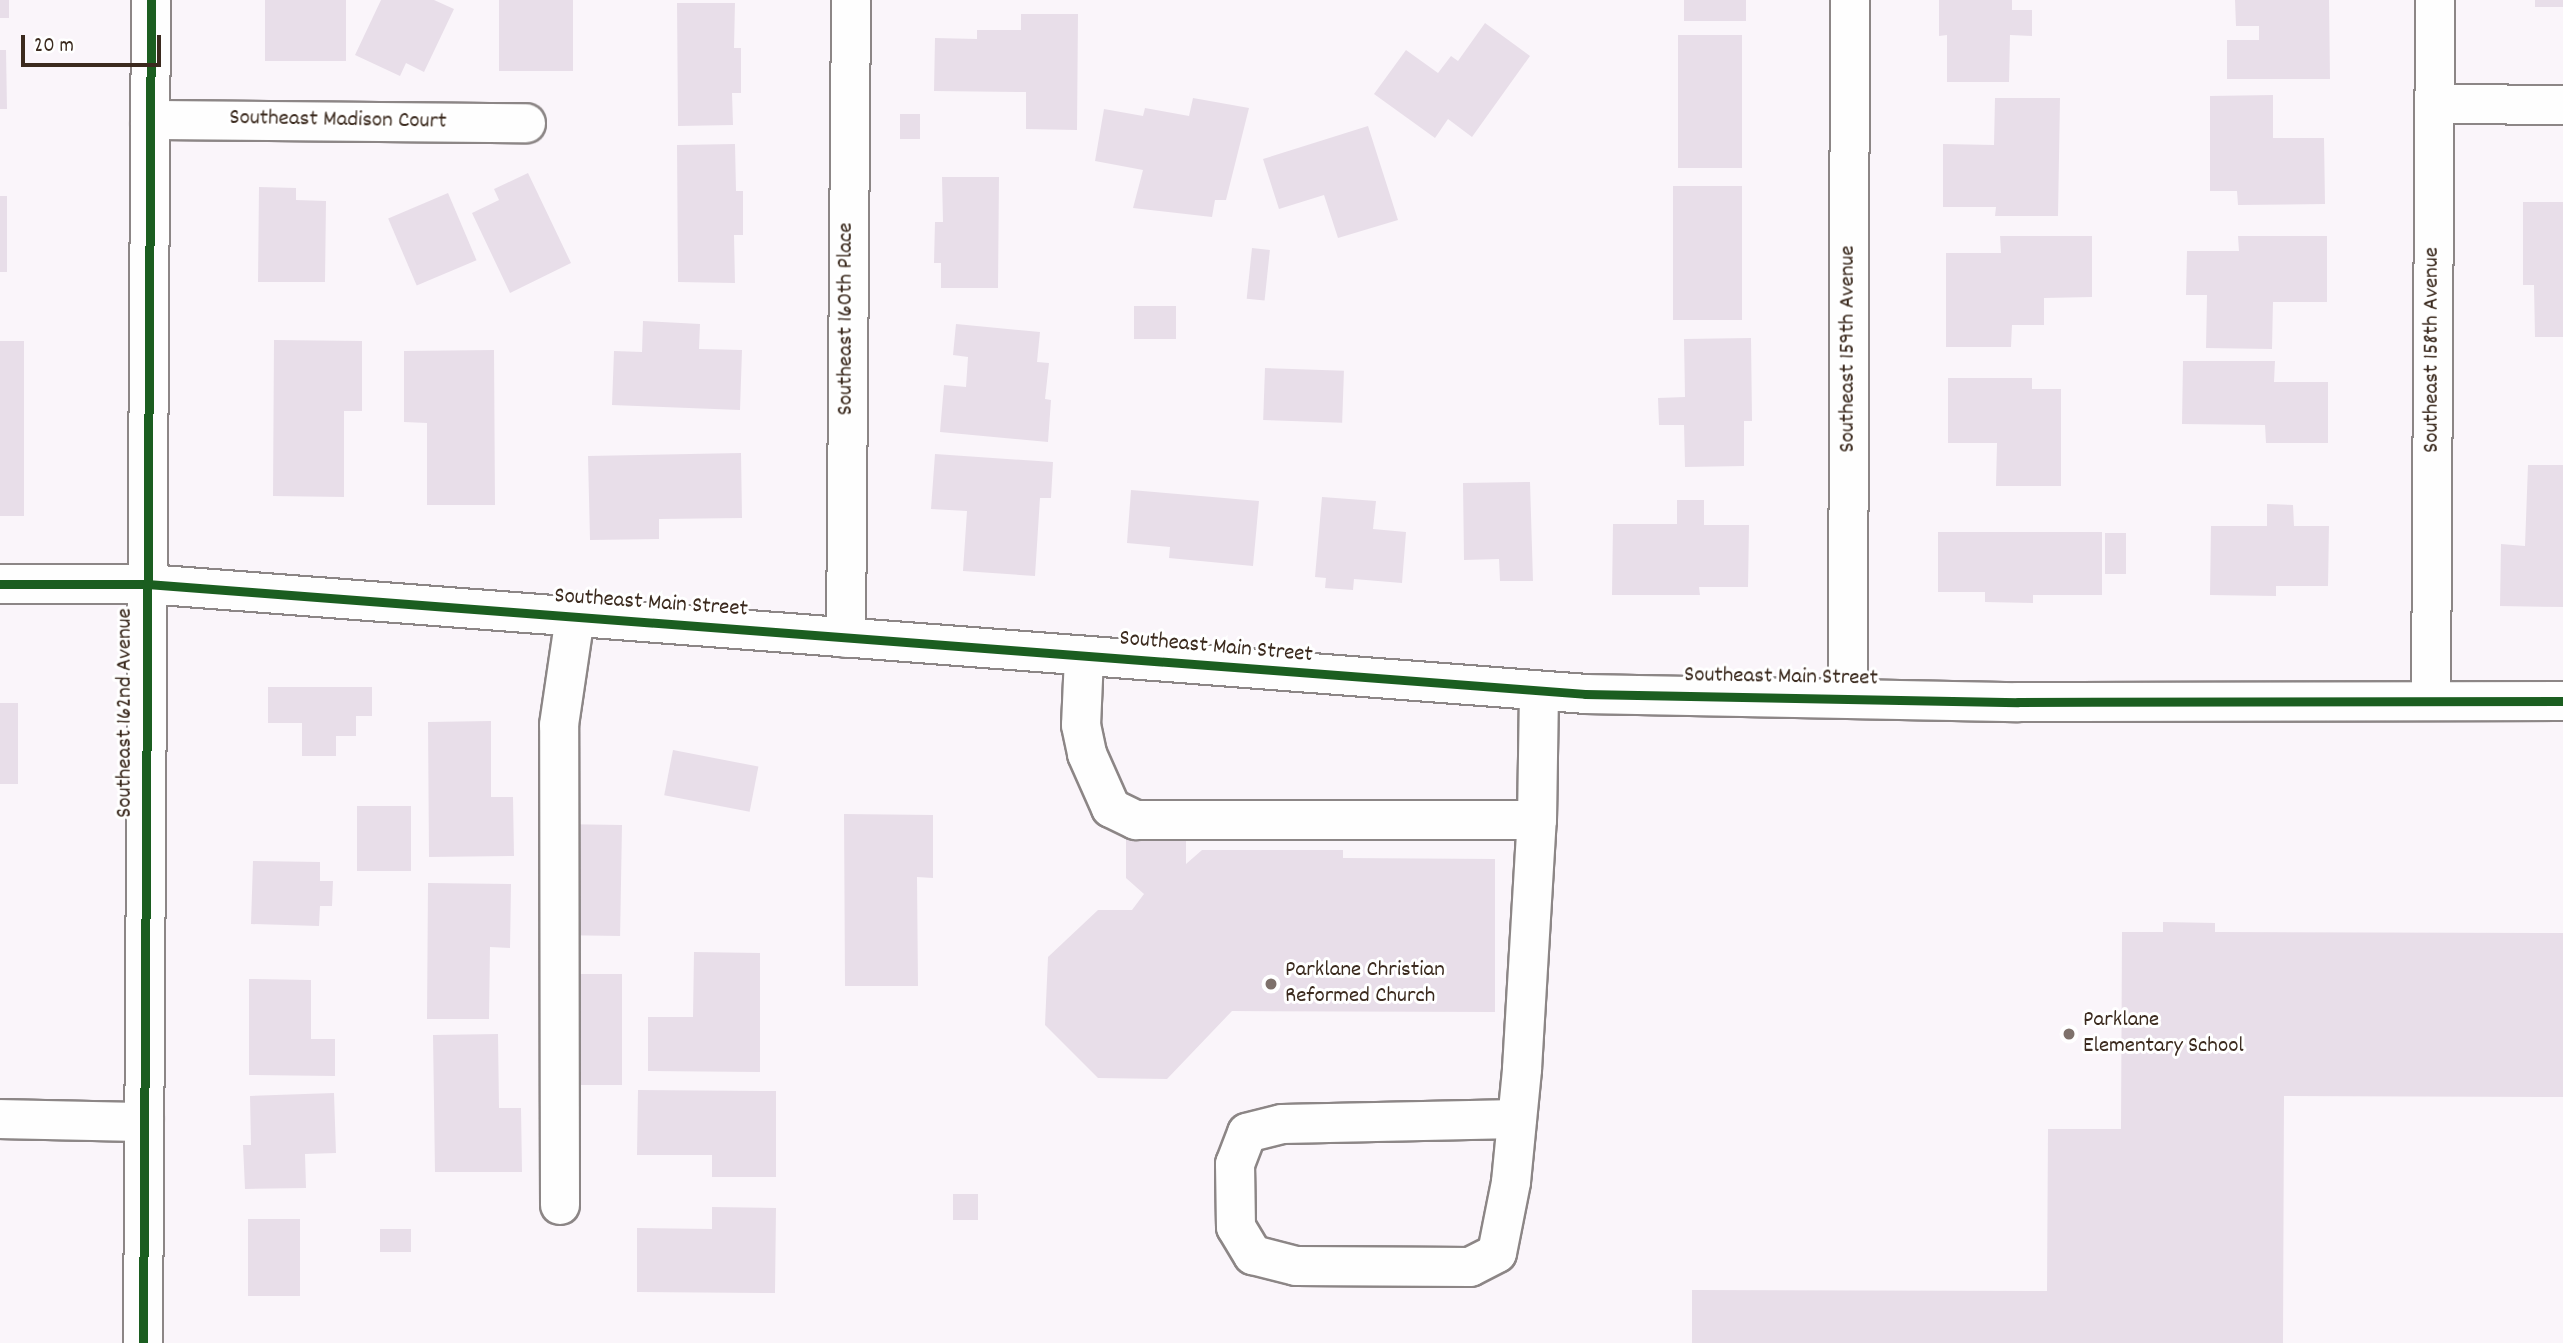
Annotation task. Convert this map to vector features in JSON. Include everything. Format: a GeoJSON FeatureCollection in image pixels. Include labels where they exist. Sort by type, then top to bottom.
{"type":"FeatureCollection","features":[{"type":"Feature","properties":{"kind":"street","name":"Southeast 162nd Avenue"},"geometry":{"type":"LineString","coordinates":[[143,1343],[151,0]]}},
{"type":"Feature","properties":{"kind":"street","name":"Southeast 160th Place"},"geometry":{"type":"LineString","coordinates":[[846,638],[851,0]]}},
{"type":"Feature","properties":{"kind":"street","name":"Southeast 159th Avenue"},"geometry":{"type":"LineString","coordinates":[[1848,698],[1850,0]]}},
{"type":"Feature","properties":{"kind":"street","name":"Southeast 158th Avenue"},"geometry":{"type":"LineString","coordinates":[[2431,701],[2435,0]]}},
{"type":"Feature","properties":{"kind":"street"},"geometry":{"type":"LineString","coordinates":[[2434,104],[2563,105]]}},
{"type":"Feature","properties":{"kind":"street","name":"Southeast Madison Court"},"geometry":{"type":"LineString","coordinates":[[150,120],[526,123]]}},
{"type":"Feature","properties":{"kind":"street","name":"Southeast Main Street"},"geometry":{"type":"LineString","coordinates":[[0,584],[147,584],[1539,691],[2018,702],[2563,701]]}},
{"type":"Feature","properties":{"kind":"street"},"geometry":{"type":"LineString","coordinates":[[560,1205],[559,725],[575,617]]}},
{"type":"Feature","properties":{"kind":"street"},"geometry":{"type":"LineString","coordinates":[[1084,657],[1081,725],[1087,754],[1111,808],[1136,820],[1537,820]]}},
{"type":"Feature","properties":{"kind":"street"},"geometry":{"type":"LineString","coordinates":[[1517,1118],[1282,1124],[1247,1133],[1234,1164],[1236,1227],[1253,1255],[1296,1266],[1471,1267],[1497,1253],[1511,1182],[1517,1118],[1537,820],[1539,691]]}},
{"type":"Feature","properties":{"kind":"street"},"geometry":{"type":"LineString","coordinates":[[0,1119],[144,1122]]}},
{"type":"Feature","properties":{"kind":"building"},"geometry":{"type":"Polygon","coordinates":[[[0,0],[9,0],[9,18],[0,18],[0,0]]]}},
{"type":"Feature","properties":{"kind":"building"},"geometry":{"type":"Polygon","coordinates":[[[265,0],[346,0],[346,61],[265,61],[265,0]]]}},
{"type":"Feature","properties":{"kind":"building"},"geometry":{"type":"Polygon","coordinates":[[[381,0],[434,0],[454,9],[424,72],[406,63],[400,76],[355,55],[381,0]]]}},
{"type":"Feature","properties":{"kind":"building"},"geometry":{"type":"Polygon","coordinates":[[[499,0],[573,0],[573,71],[499,71],[499,0]]]}},
{"type":"Feature","properties":{"kind":"building"},"geometry":{"type":"Polygon","coordinates":[[[1684,0],[1746,0],[1746,21],[1684,21],[1684,0]]]}},
{"type":"Feature","properties":{"kind":"building"},"geometry":{"type":"Polygon","coordinates":[[[1939,0],[2012,0],[2012,10],[2032,10],[2032,36],[2010,35],[2009,82],[1947,82],[1947,35],[1939,36],[1939,0]]]}},
{"type":"Feature","properties":{"kind":"building"},"geometry":{"type":"Polygon","coordinates":[[[2235,0],[2329,0],[2330,79],[2227,79],[2227,40],[2259,40],[2259,26],[2236,26],[2235,0]]]}},
{"type":"Feature","properties":{"kind":"building"},"geometry":{"type":"Polygon","coordinates":[[[2535,0],[2563,0],[2563,7],[2535,7],[2535,0]]]}},
{"type":"Feature","properties":{"kind":"building"},"geometry":{"type":"Polygon","coordinates":[[[677,3],[735,3],[734,48],[741,48],[741,93],[732,93],[733,125],[678,126],[677,3]]]}},
{"type":"Feature","properties":{"kind":"building"},"geometry":{"type":"Polygon","coordinates":[[[1021,14],[1078,14],[1077,130],[1026,129],[1026,92],[934,91],[935,38],[977,39],[977,30],[1021,30],[1021,14]]]}},
{"type":"Feature","properties":{"kind":"building"},"geometry":{"type":"Polygon","coordinates":[[[1485,23],[1530,56],[1472,137],[1448,119],[1435,138],[1374,94],[1406,50],[1438,73],[1451,56],[1458,61],[1485,23]]]}},
{"type":"Feature","properties":{"kind":"building"},"geometry":{"type":"Polygon","coordinates":[[[1678,35],[1742,35],[1742,168],[1678,168],[1678,35]]]}},
{"type":"Feature","properties":{"kind":"building"},"geometry":{"type":"Polygon","coordinates":[[[0,50],[6,50],[7,109],[0,109],[0,50]]]}},
{"type":"Feature","properties":{"kind":"building"},"geometry":{"type":"Polygon","coordinates":[[[2273,95],[2273,138],[2324,138],[2325,204],[2238,205],[2237,191],[2210,191],[2210,96],[2273,95]]]}},
{"type":"Feature","properties":{"kind":"building"},"geometry":{"type":"Polygon","coordinates":[[[1193,98],[1249,108],[1226,200],[1215,200],[1212,217],[1133,208],[1143,170],[1095,161],[1104,109],[1143,116],[1145,108],[1189,116],[1193,98]]]}},
{"type":"Feature","properties":{"kind":"building"},"geometry":{"type":"Polygon","coordinates":[[[1995,98],[2060,98],[2058,216],[1995,216],[1996,207],[1943,207],[1943,144],[1994,145],[1995,98]]]}},
{"type":"Feature","properties":{"kind":"building"},"geometry":{"type":"Polygon","coordinates":[[[900,114],[920,114],[920,139],[900,139],[900,114]]]}},
{"type":"Feature","properties":{"kind":"building"},"geometry":{"type":"Polygon","coordinates":[[[1368,126],[1398,220],[1338,238],[1324,195],[1279,209],[1263,159],[1368,126]]]}},
{"type":"Feature","properties":{"kind":"building"},"geometry":{"type":"Polygon","coordinates":[[[735,144],[736,191],[743,191],[743,235],[734,235],[735,283],[678,282],[677,145],[735,144]]]}},
{"type":"Feature","properties":{"kind":"building"},"geometry":{"type":"Polygon","coordinates":[[[528,173],[571,263],[510,293],[472,213],[499,200],[494,189],[528,173]]]}},
{"type":"Feature","properties":{"kind":"building"},"geometry":{"type":"Polygon","coordinates":[[[942,177],[999,177],[998,288],[941,288],[941,263],[934,263],[935,222],[943,222],[942,177]]]}},
{"type":"Feature","properties":{"kind":"building"},"geometry":{"type":"Polygon","coordinates":[[[1673,186],[1742,186],[1742,320],[1673,320],[1673,186]]]}},
{"type":"Feature","properties":{"kind":"building"},"geometry":{"type":"Polygon","coordinates":[[[259,187],[296,188],[296,200],[326,201],[325,282],[258,282],[259,187]]]}},
{"type":"Feature","properties":{"kind":"building"},"geometry":{"type":"Polygon","coordinates":[[[448,193],[477,260],[417,286],[388,218],[448,193]]]}},
{"type":"Feature","properties":{"kind":"building"},"geometry":{"type":"Polygon","coordinates":[[[0,196],[7,196],[7,272],[0,272],[0,196]]]}},
{"type":"Feature","properties":{"kind":"building"},"geometry":{"type":"Polygon","coordinates":[[[2523,202],[2563,202],[2563,337],[2535,337],[2534,285],[2523,285],[2523,202]]]}},
{"type":"Feature","properties":{"kind":"building"},"geometry":{"type":"Polygon","coordinates":[[[2000,236],[2092,236],[2092,297],[2044,298],[2044,325],[2012,325],[2011,347],[1946,347],[1946,253],[2001,253],[2000,236]]]}},
{"type":"Feature","properties":{"kind":"building"},"geometry":{"type":"Polygon","coordinates":[[[2238,236],[2327,236],[2327,302],[2273,302],[2272,349],[2206,348],[2207,295],[2186,295],[2187,251],[2239,251],[2238,236]]]}},
{"type":"Feature","properties":{"kind":"building"},"geometry":{"type":"Polygon","coordinates":[[[1252,248],[1270,250],[1265,301],[1247,299],[1252,248]]]}},
{"type":"Feature","properties":{"kind":"building"},"geometry":{"type":"Polygon","coordinates":[[[1134,306],[1176,306],[1176,339],[1134,339],[1134,306]]]}},
{"type":"Feature","properties":{"kind":"building"},"geometry":{"type":"Polygon","coordinates":[[[643,321],[700,324],[699,349],[742,350],[740,410],[612,405],[614,351],[642,352],[643,321]]]}},
{"type":"Feature","properties":{"kind":"building"},"geometry":{"type":"Polygon","coordinates":[[[956,324],[1040,332],[1037,362],[1049,363],[1045,399],[1051,400],[1048,442],[940,432],[944,385],[966,387],[968,357],[953,355],[956,324]]]}},
{"type":"Feature","properties":{"kind":"building"},"geometry":{"type":"Polygon","coordinates":[[[1751,338],[1752,421],[1744,421],[1744,466],[1685,467],[1684,425],[1659,425],[1658,398],[1685,397],[1684,339],[1751,338]]]}},
{"type":"Feature","properties":{"kind":"building"},"geometry":{"type":"Polygon","coordinates":[[[274,340],[362,341],[362,411],[344,411],[344,497],[273,496],[274,340]]]}},
{"type":"Feature","properties":{"kind":"building"},"geometry":{"type":"Polygon","coordinates":[[[0,341],[24,341],[24,516],[0,516],[0,341]]]}},
{"type":"Feature","properties":{"kind":"building"},"geometry":{"type":"Polygon","coordinates":[[[494,350],[495,505],[427,505],[427,423],[404,422],[404,351],[494,350]]]}},
{"type":"Feature","properties":{"kind":"building"},"geometry":{"type":"Polygon","coordinates":[[[2183,361],[2275,361],[2274,382],[2328,382],[2328,443],[2266,443],[2265,425],[2182,424],[2183,361]]]}},
{"type":"Feature","properties":{"kind":"building"},"geometry":{"type":"Polygon","coordinates":[[[1265,368],[1344,371],[1342,423],[1263,420],[1265,368]]]}},
{"type":"Feature","properties":{"kind":"building"},"geometry":{"type":"Polygon","coordinates":[[[1948,378],[2032,378],[2032,389],[2061,389],[2061,486],[1996,486],[1997,443],[1948,443],[1948,378]]]}},
{"type":"Feature","properties":{"kind":"building"},"geometry":{"type":"Polygon","coordinates":[[[741,453],[742,518],[659,519],[659,539],[590,540],[588,456],[741,453]]]}},
{"type":"Feature","properties":{"kind":"building"},"geometry":{"type":"Polygon","coordinates":[[[935,454],[1053,462],[1051,498],[1040,498],[1035,576],[963,571],[967,511],[931,509],[935,454]]]}},
{"type":"Feature","properties":{"kind":"building"},"geometry":{"type":"Polygon","coordinates":[[[2528,465],[2563,465],[2563,607],[2500,606],[2501,544],[2525,546],[2528,465]]]}},
{"type":"Feature","properties":{"kind":"building"},"geometry":{"type":"Polygon","coordinates":[[[1530,482],[1533,581],[1500,581],[1499,559],[1464,560],[1463,483],[1530,482]]]}},
{"type":"Feature","properties":{"kind":"building"},"geometry":{"type":"Polygon","coordinates":[[[1131,490],[1259,501],[1253,566],[1169,558],[1170,547],[1127,543],[1131,490]]]}},
{"type":"Feature","properties":{"kind":"building"},"geometry":{"type":"Polygon","coordinates":[[[1322,497],[1376,501],[1373,529],[1406,532],[1402,583],[1354,579],[1353,590],[1325,588],[1326,578],[1315,577],[1322,497]]]}},
{"type":"Feature","properties":{"kind":"building"},"geometry":{"type":"Polygon","coordinates":[[[1677,500],[1704,500],[1704,525],[1749,525],[1748,587],[1699,587],[1700,595],[1612,595],[1613,524],[1677,524],[1677,500]]]}},
{"type":"Feature","properties":{"kind":"building"},"geometry":{"type":"Polygon","coordinates":[[[2267,504],[2293,505],[2294,526],[2329,526],[2328,586],[2276,586],[2276,596],[2210,595],[2211,526],[2267,526],[2267,504]]]}},
{"type":"Feature","properties":{"kind":"building"},"geometry":{"type":"Polygon","coordinates":[[[1938,532],[2102,532],[2102,595],[2033,595],[2033,603],[1985,602],[1985,592],[1938,592],[1938,532]]]}},
{"type":"Feature","properties":{"kind":"building"},"geometry":{"type":"Polygon","coordinates":[[[2105,533],[2126,533],[2126,574],[2105,574],[2105,533]]]}},
{"type":"Feature","properties":{"kind":"building"},"geometry":{"type":"Polygon","coordinates":[[[268,687],[372,687],[372,716],[356,716],[356,736],[336,736],[336,756],[302,756],[302,723],[268,723],[268,687]]]}},
{"type":"Feature","properties":{"kind":"building"},"geometry":{"type":"Polygon","coordinates":[[[0,703],[18,703],[18,784],[0,784],[0,703]]]}},
{"type":"Feature","properties":{"kind":"building"},"geometry":{"type":"Polygon","coordinates":[[[491,721],[491,797],[513,797],[514,856],[429,857],[428,722],[491,721]]]}},
{"type":"Feature","properties":{"kind":"building"},"geometry":{"type":"Polygon","coordinates":[[[673,750],[758,767],[750,812],[664,795],[673,750]]]}},
{"type":"Feature","properties":{"kind":"building"},"geometry":{"type":"Polygon","coordinates":[[[357,806],[411,806],[411,871],[357,871],[357,806]]]}},
{"type":"Feature","properties":{"kind":"building"},"geometry":{"type":"Polygon","coordinates":[[[844,814],[933,815],[933,878],[917,877],[918,986],[845,986],[844,814]]]}},
{"type":"Feature","properties":{"kind":"building"},"geometry":{"type":"Polygon","coordinates":[[[573,824],[622,825],[620,936],[571,935],[573,824]]]}},
{"type":"Feature","properties":{"kind":"building","name":"Parklane Christian Reformed Church"},"geometry":{"type":"Polygon","coordinates":[[[1126,837],[1186,837],[1186,864],[1202,850],[1343,850],[1343,858],[1495,859],[1495,1012],[1232,1011],[1167,1079],[1098,1078],[1045,1025],[1048,957],[1098,910],[1132,910],[1144,894],[1126,878],[1126,837]]]}},
{"type":"Feature","properties":{"kind":"building"},"geometry":{"type":"Polygon","coordinates":[[[253,861],[320,862],[320,881],[333,881],[332,906],[320,906],[319,926],[251,924],[253,861]]]}},
{"type":"Feature","properties":{"kind":"building"},"geometry":{"type":"Polygon","coordinates":[[[428,883],[511,884],[510,948],[490,947],[489,1019],[427,1019],[428,883]]]}},
{"type":"Feature","properties":{"kind":"building"},"geometry":{"type":"Polygon","coordinates":[[[2163,922],[2215,923],[2215,932],[2563,933],[2563,1097],[2284,1096],[2283,1343],[1692,1343],[1692,1290],[2047,1291],[2048,1129],[2121,1129],[2122,932],[2163,932],[2163,922]]]}},
{"type":"Feature","properties":{"kind":"building"},"geometry":{"type":"Polygon","coordinates":[[[694,952],[760,953],[760,1072],[648,1071],[648,1017],[693,1017],[694,952]]]}},
{"type":"Feature","properties":{"kind":"building"},"geometry":{"type":"Polygon","coordinates":[[[573,974],[622,974],[622,1085],[573,1085],[573,974]]]}},
{"type":"Feature","properties":{"kind":"building"},"geometry":{"type":"Polygon","coordinates":[[[249,979],[311,980],[311,1039],[335,1039],[335,1076],[249,1075],[249,979]]]}},
{"type":"Feature","properties":{"kind":"building"},"geometry":{"type":"Polygon","coordinates":[[[498,1034],[499,1108],[521,1108],[522,1172],[435,1172],[433,1035],[498,1034]]]}},
{"type":"Feature","properties":{"kind":"building"},"geometry":{"type":"Polygon","coordinates":[[[638,1090],[776,1091],[776,1177],[712,1177],[712,1155],[637,1155],[638,1090]]]}},
{"type":"Feature","properties":{"kind":"building"},"geometry":{"type":"Polygon","coordinates":[[[334,1093],[336,1153],[305,1154],[306,1188],[245,1189],[243,1145],[251,1145],[250,1096],[334,1093]]]}},
{"type":"Feature","properties":{"kind":"building"},"geometry":{"type":"Polygon","coordinates":[[[953,1194],[978,1194],[978,1220],[953,1220],[953,1194]]]}},
{"type":"Feature","properties":{"kind":"building"},"geometry":{"type":"Polygon","coordinates":[[[712,1207],[776,1208],[775,1293],[637,1292],[637,1228],[712,1229],[712,1207]]]}},
{"type":"Feature","properties":{"kind":"building"},"geometry":{"type":"Polygon","coordinates":[[[248,1219],[300,1219],[300,1296],[248,1296],[248,1219]]]}},
{"type":"Feature","properties":{"kind":"building"},"geometry":{"type":"Polygon","coordinates":[[[380,1229],[411,1229],[411,1252],[380,1252],[380,1229]]]}},
{"type":"Feature","properties":{"kind":"cycle path"},"geometry":{"type":"LineString","coordinates":[[143,1343],[151,0]]}},
{"type":"Feature","properties":{"kind":"cycle path"},"geometry":{"type":"LineString","coordinates":[[0,584],[147,584],[1585,694],[2018,702],[2563,701]]}},
{"type":"Feature","properties":{"kind":"place","name":"Parklane Christian Reformed Church"},"geometry":{"type":"Point","coordinates":[1271,984]}},
{"type":"Feature","properties":{"kind":"place","name":"Parklane Elementary School"},"geometry":{"type":"Point","coordinates":[2069,1034]}}]}
